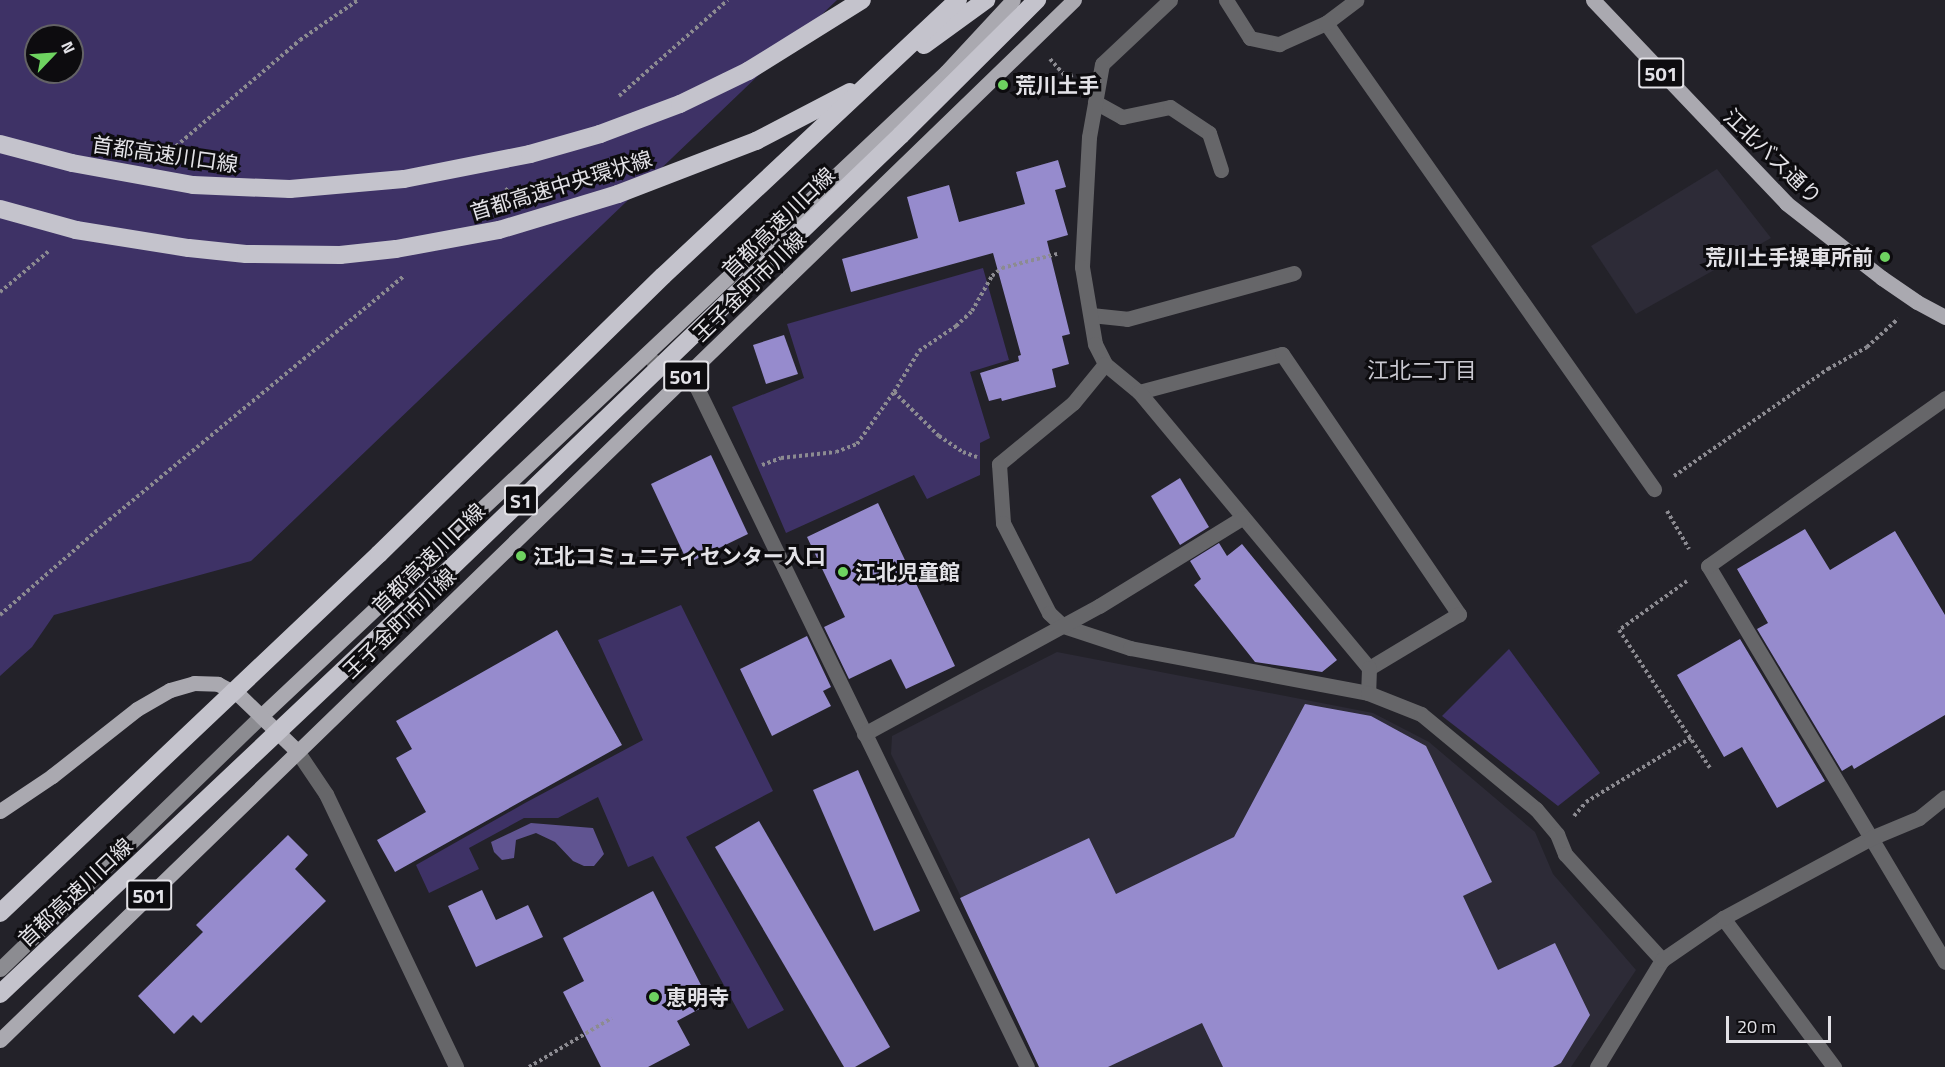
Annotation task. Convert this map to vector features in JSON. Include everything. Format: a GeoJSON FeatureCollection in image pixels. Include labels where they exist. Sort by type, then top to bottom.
{"type":"FeatureCollection","features":[{"type":"Feature","properties":{"kind":"highway","name":"首都高速川口線"},"geometry":{"type":"LineString","coordinates":[[0,144],[103,170],[193,185],[290,189],[404,179],[530,154],[600,134],[670,107],[747,71],[862,0]]}},
{"type":"Feature","properties":{"kind":"highway","name":"首都高速川口線"},"geometry":{"type":"LineString","coordinates":[[0,913],[379,554],[663,276],[958,0]]}},
{"type":"Feature","properties":{"kind":"highway","name":"首都高速中央環状線"},"geometry":{"type":"LineString","coordinates":[[0,209],[96,234],[246,254],[340,255],[448,242],[550,217],[679,172],[756,141],[848,93],[906,57],[986,0]]}},
{"type":"Feature","properties":{"kind":"highway","name":"首都高速川口線"},"geometry":{"type":"LineString","coordinates":[[0,994],[429,589],[884,152],[1037,0]]}},
{"type":"Feature","properties":{"kind":"main road","name":"王子金町市川線"},"geometry":{"type":"LineString","coordinates":[[262,715],[946,72],[1013,0]]}},
{"type":"Feature","properties":{"kind":"main road","name":"王子金町市川線"},"geometry":{"type":"LineString","coordinates":[[0,1040],[1074,0]]}},
{"type":"Feature","properties":{"kind":"main road","name":"江北バス通り"},"geometry":{"type":"LineString","coordinates":[[1593,0],[1779,197],[1917,302],[1945,317]]}},
{"type":"Feature","properties":{"kind":"main road"},"geometry":{"type":"LineString","coordinates":[[0,811],[52,776],[137,710],[170,690],[194,683],[218,684],[239,695],[297,751]]}},
{"type":"Feature","properties":{"kind":"main road"},"geometry":{"type":"LineString","coordinates":[[0,969],[262,715]]}},
{"type":"Feature","properties":{"kind":"street"},"geometry":{"type":"LineString","coordinates":[[1170,0],[1102,64],[1089,137],[1085,247],[1082,267],[1095,344],[1105,364],[1139,392],[1369,668],[1368,693]]}},
{"type":"Feature","properties":{"kind":"street"},"geometry":{"type":"LineString","coordinates":[[1226,0],[1250,38],[1280,44],[1326,23],[1356,0]]}},
{"type":"Feature","properties":{"kind":"street"},"geometry":{"type":"LineString","coordinates":[[1326,23],[1654,489]]}},
{"type":"Feature","properties":{"kind":"street"},"geometry":{"type":"LineString","coordinates":[[1095,102],[1122,117],[1170,107],[1209,133],[1221,170]]}},
{"type":"Feature","properties":{"kind":"street"},"geometry":{"type":"LineString","coordinates":[[1091,315],[1127,319],[1294,273]]}},
{"type":"Feature","properties":{"kind":"street"},"geometry":{"type":"LineString","coordinates":[[1139,392],[1282,354],[1459,614],[1369,668]]}},
{"type":"Feature","properties":{"kind":"street"},"geometry":{"type":"LineString","coordinates":[[645,357],[684,377],[696,386],[1027,1067]]}},
{"type":"Feature","properties":{"kind":"street"},"geometry":{"type":"LineString","coordinates":[[1105,364],[1073,403],[999,464],[1003,523],[1049,613],[1063,626],[1130,648],[1368,693],[1421,714],[1536,809],[1557,834],[1565,854],[1662,960]]}},
{"type":"Feature","properties":{"kind":"street"},"geometry":{"type":"LineString","coordinates":[[1945,398],[1708,566],[1945,962]]}},
{"type":"Feature","properties":{"kind":"street"},"geometry":{"type":"LineString","coordinates":[[864,734],[1063,626],[1242,518]]}},
{"type":"Feature","properties":{"kind":"street"},"geometry":{"type":"LineString","coordinates":[[297,751],[326,794],[456,1067]]}},
{"type":"Feature","properties":{"kind":"street"},"geometry":{"type":"LineString","coordinates":[[1598,1067],[1662,960],[1723,918],[1871,838],[1919,818],[1945,798]]}},
{"type":"Feature","properties":{"kind":"street"},"geometry":{"type":"LineString","coordinates":[[1723,918],[1834,1067]]}},
{"type":"Feature","properties":{"kind":"path"},"geometry":{"type":"LineString","coordinates":[[164,156],[300,40],[358,0]]}},
{"type":"Feature","properties":{"kind":"path"},"geometry":{"type":"LineString","coordinates":[[613,101],[729,0]]}},
{"type":"Feature","properties":{"kind":"path"},"geometry":{"type":"LineString","coordinates":[[1042,51],[1066,77]]}},
{"type":"Feature","properties":{"kind":"path"},"geometry":{"type":"LineString","coordinates":[[486,207],[513,184]]}},
{"type":"Feature","properties":{"kind":"path"},"geometry":{"type":"LineString","coordinates":[[0,292],[56,245]]}},
{"type":"Feature","properties":{"kind":"path"},"geometry":{"type":"LineString","coordinates":[[739,474],[781,458],[836,452],[857,444],[894,392],[919,351],[956,326],[972,311],[992,276],[1002,268],[1085,247]]}},
{"type":"Feature","properties":{"kind":"path"},"geometry":{"type":"LineString","coordinates":[[0,615],[109,520],[405,275]]}},
{"type":"Feature","properties":{"kind":"path"},"geometry":{"type":"LineString","coordinates":[[1710,768],[1619,630],[1708,566],[1694,558],[1654,489],[1701,460],[1828,369],[1867,347],[1917,302]]}},
{"type":"Feature","properties":{"kind":"path"},"geometry":{"type":"LineString","coordinates":[[894,392],[939,436],[963,452],[999,464]]}},
{"type":"Feature","properties":{"kind":"path"},"geometry":{"type":"LineString","coordinates":[[1557,834],[1586,802],[1691,738]]}},
{"type":"Feature","properties":{"kind":"path"},"geometry":{"type":"LineString","coordinates":[[529,1067],[612,1018]]}},
{"type":"Feature","properties":{"kind":"shaded area"},"geometry":{"type":"Polygon","coordinates":[[[0,0],[837,0],[251,561],[54,615],[32,647],[0,676],[0,0]]]}},
{"type":"Feature","properties":{"kind":"shaded area"},"geometry":{"type":"Polygon","coordinates":[[[1717,169],[1771,238],[1636,314],[1591,246],[1717,169]]]}},
{"type":"Feature","properties":{"kind":"shaded area"},"geometry":{"type":"Polygon","coordinates":[[[983,268],[1009,360],[970,372],[990,438],[980,443],[980,475],[927,499],[914,475],[786,533],[732,407],[804,378],[787,324],[983,268]]]}},
{"type":"Feature","properties":{"kind":"shaded area"},"geometry":{"type":"Polygon","coordinates":[[[681,605],[773,791],[686,837],[784,1010],[748,1029],[653,856],[628,867],[598,797],[558,818],[524,818],[469,848],[479,869],[429,893],[416,865],[643,740],[598,640],[681,605]]]}},
{"type":"Feature","properties":{"kind":"shaded area"},"geometry":{"type":"Polygon","coordinates":[[[1509,649],[1600,773],[1558,806],[1442,716],[1509,649]]]}},
{"type":"Feature","properties":{"kind":"shaded area"},"geometry":{"type":"Polygon","coordinates":[[[1057,652],[1373,713],[1429,742],[1535,832],[1553,874],[1636,970],[1571,1067],[1044,1067],[891,754],[892,736],[1057,652]]]}},
{"type":"Feature","properties":{"kind":"shaded area"},"geometry":{"type":"Polygon","coordinates":[[[531,823],[593,828],[604,854],[594,866],[584,866],[573,861],[555,842],[536,833],[516,840],[514,858],[502,860],[494,852],[491,842],[531,823]]]}},
{"type":"Feature","properties":{"kind":"building"},"geometry":{"type":"Polygon","coordinates":[[[1058,160],[1066,187],[1055,190],[1068,235],[1047,241],[1070,334],[1062,336],[1069,364],[1052,369],[1056,387],[1002,401],[1001,398],[989,401],[980,373],[1019,361],[1018,356],[1021,355],[993,253],[851,292],[842,259],[918,238],[907,197],[949,185],[959,222],[1025,204],[1016,172],[1058,160]]]}},
{"type":"Feature","properties":{"kind":"building"},"geometry":{"type":"Polygon","coordinates":[[[784,335],[798,374],[766,384],[753,345],[784,335]]]}},
{"type":"Feature","properties":{"kind":"building"},"geometry":{"type":"Polygon","coordinates":[[[711,455],[748,534],[688,563],[651,484],[711,455]]]}},
{"type":"Feature","properties":{"kind":"building"},"geometry":{"type":"Polygon","coordinates":[[[1180,478],[1209,527],[1180,545],[1151,496],[1180,478]]]}},
{"type":"Feature","properties":{"kind":"building"},"geometry":{"type":"Polygon","coordinates":[[[878,503],[955,666],[906,689],[891,659],[849,679],[824,627],[845,617],[807,537],[878,503]]]}},
{"type":"Feature","properties":{"kind":"building"},"geometry":{"type":"Polygon","coordinates":[[[1805,529],[1830,570],[1895,531],[1945,615],[1945,715],[1854,769],[1852,765],[1842,771],[1757,629],[1768,623],[1737,569],[1805,529]]]}},
{"type":"Feature","properties":{"kind":"building"},"geometry":{"type":"Polygon","coordinates":[[[1219,543],[1227,556],[1242,544],[1337,660],[1322,672],[1255,662],[1194,585],[1201,579],[1190,561],[1219,543]]]}},
{"type":"Feature","properties":{"kind":"building"},"geometry":{"type":"Polygon","coordinates":[[[557,630],[622,745],[395,872],[377,840],[426,812],[396,758],[412,749],[396,721],[557,630]]]}},
{"type":"Feature","properties":{"kind":"building"},"geometry":{"type":"Polygon","coordinates":[[[807,636],[831,687],[823,691],[831,706],[772,736],[740,669],[807,636]]]}},
{"type":"Feature","properties":{"kind":"building"},"geometry":{"type":"Polygon","coordinates":[[[1740,639],[1825,781],[1777,808],[1742,747],[1724,757],[1677,675],[1740,639]]]}},
{"type":"Feature","properties":{"kind":"building"},"geometry":{"type":"Polygon","coordinates":[[[1305,704],[1371,716],[1426,746],[1492,882],[1463,896],[1498,970],[1555,943],[1590,1015],[1561,1063],[1553,1067],[1223,1067],[1202,1023],[1108,1067],[1039,1067],[960,898],[1089,838],[1116,894],[1234,837],[1305,704]]]}},
{"type":"Feature","properties":{"kind":"building"},"geometry":{"type":"Polygon","coordinates":[[[858,770],[920,911],[874,931],[813,790],[858,770]]]}},
{"type":"Feature","properties":{"kind":"building"},"geometry":{"type":"Polygon","coordinates":[[[759,821],[890,1047],[855,1067],[844,1067],[715,847],[759,821]]]}},
{"type":"Feature","properties":{"kind":"building"},"geometry":{"type":"Polygon","coordinates":[[[288,835],[308,855],[295,869],[326,901],[201,1023],[193,1015],[174,1034],[138,996],[203,932],[196,925],[288,835]]]}},
{"type":"Feature","properties":{"kind":"building"},"geometry":{"type":"Polygon","coordinates":[[[482,890],[496,920],[528,905],[543,937],[476,967],[448,906],[482,890]]]}},
{"type":"Feature","properties":{"kind":"building"},"geometry":{"type":"Polygon","coordinates":[[[653,891],[703,989],[696,992],[703,1007],[677,1021],[690,1045],[648,1067],[601,1067],[563,992],[584,981],[563,938],[653,891]]]}},
{"type":"Feature","properties":{"kind":"place","name":"荒川土手"},"geometry":{"type":"Point","coordinates":[1003,85]}},
{"type":"Feature","properties":{"kind":"place","name":"荒川土手操車所前"},"geometry":{"type":"Point","coordinates":[1885,257]}},
{"type":"Feature","properties":{"kind":"place","name":"江北コミュニティセンター入口"},"geometry":{"type":"Point","coordinates":[521,556]}},
{"type":"Feature","properties":{"kind":"place","name":"江北児童館"},"geometry":{"type":"Point","coordinates":[843,572]}},
{"type":"Feature","properties":{"kind":"place","name":"恵明寺"},"geometry":{"type":"Point","coordinates":[654,997]}},
{"type":"Feature","properties":{"kind":"district","name":"江北二丁目"},"geometry":{"type":"Point","coordinates":[1422,371]}}]}
